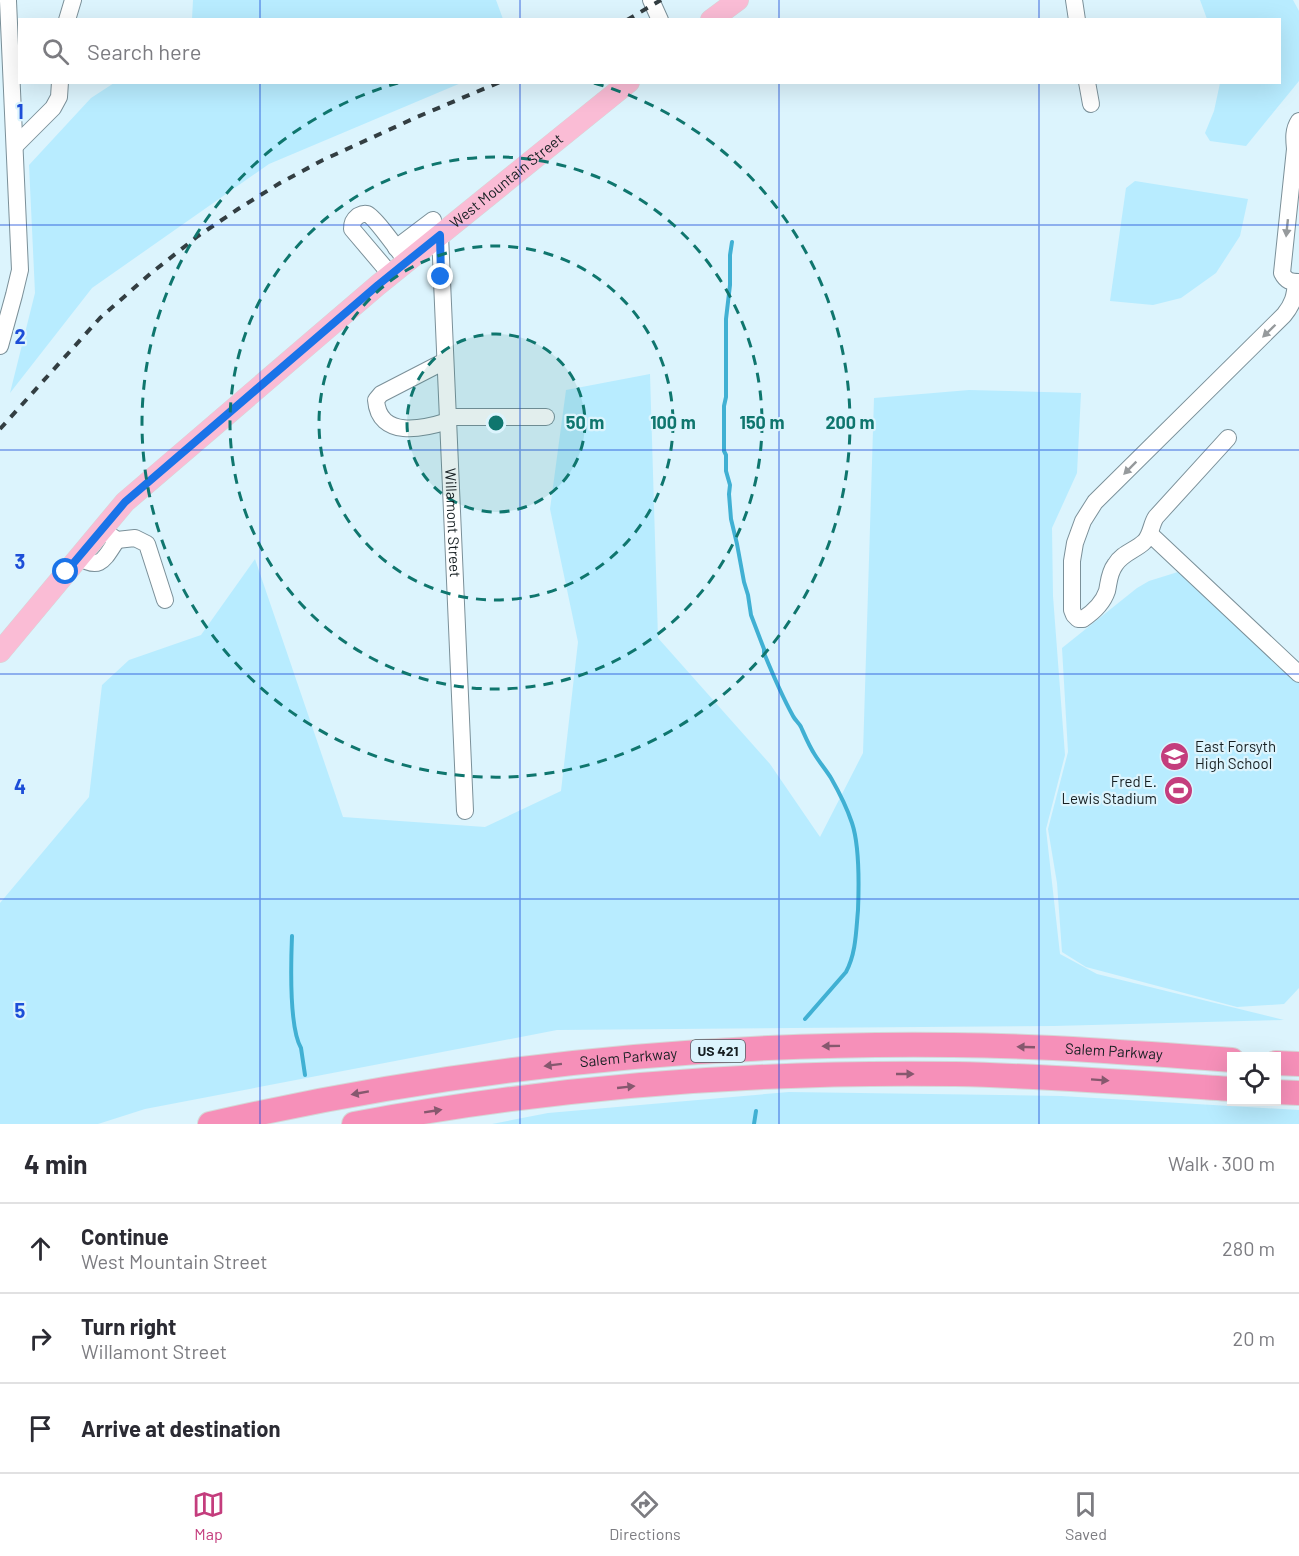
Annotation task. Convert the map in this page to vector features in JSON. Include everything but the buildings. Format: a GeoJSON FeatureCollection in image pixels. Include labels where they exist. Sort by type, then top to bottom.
{"type":"FeatureCollection","features":[{"type":"Feature","properties":{"kind":"highway","name":"Salem Parkway"},"geometry":{"type":"LineString","coordinates":[[210,1124],[311,1102],[439,1080],[567,1063],[707,1052],[826,1046],[955,1045],[1085,1050],[1227,1060]]}},
{"type":"Feature","properties":{"kind":"highway"},"geometry":{"type":"LineString","coordinates":[[1281,1063],[1299,1064]]}},
{"type":"Feature","properties":{"kind":"highway","name":"Salem Parkway"},"geometry":{"type":"LineString","coordinates":[[354,1124],[570,1092],[762,1077],[965,1074],[1227,1089]]}},
{"type":"Feature","properties":{"kind":"highway"},"geometry":{"type":"LineString","coordinates":[[1281,1092],[1299,1093]]}},
{"type":"Feature","properties":{"kind":"main road"},"geometry":{"type":"LineString","coordinates":[[714,18],[738,0]]}},
{"type":"Feature","properties":{"kind":"main road","name":"West Mountain Street"},"geometry":{"type":"LineString","coordinates":[[0,652],[79,556],[109,535],[125,502],[436,228],[626,84]]}},
{"type":"Feature","properties":{"kind":"street"},"geometry":{"type":"LineString","coordinates":[[68,18],[73,0]]}},
{"type":"Feature","properties":{"kind":"street"},"geometry":{"type":"LineString","coordinates":[[1074,0],[1077,18]]}},
{"type":"Feature","properties":{"kind":"street"},"geometry":{"type":"LineString","coordinates":[[0,346],[20,270],[15,146],[15,61],[8,1]]}},
{"type":"Feature","properties":{"kind":"street"},"geometry":{"type":"LineString","coordinates":[[15,146],[53,108],[59,97],[60,84]]}},
{"type":"Feature","properties":{"kind":"street"},"geometry":{"type":"LineString","coordinates":[[1087,84],[1091,104]]}},
{"type":"Feature","properties":{"kind":"street"},"geometry":{"type":"LineString","coordinates":[[1228,438],[1156,517],[1151,524],[1150,534],[1144,542],[1116,562],[1108,578],[1106,593],[1093,613],[1083,619],[1078,619],[1074,615],[1071,603],[1072,561],[1075,543],[1083,521],[1095,502],[1292,306],[1298,282],[1289,282],[1282,273],[1297,149],[1294,138],[1299,121]]}},
{"type":"Feature","properties":{"kind":"street","name":"Willamont Street"},"geometry":{"type":"LineString","coordinates":[[436,228],[448,419],[465,811]]}},
{"type":"Feature","properties":{"kind":"street"},"geometry":{"type":"LineString","coordinates":[[445,361],[381,394],[376,400],[384,419],[399,428],[423,428],[448,419],[546,417]]}},
{"type":"Feature","properties":{"kind":"street"},"geometry":{"type":"LineString","coordinates":[[1150,534],[1299,674]]}},
{"type":"Feature","properties":{"kind":"street"},"geometry":{"type":"LineString","coordinates":[[109,535],[135,538],[147,544],[165,600]]}},
{"type":"Feature","properties":{"kind":"shaded area"},"geometry":{"type":"Polygon","coordinates":[[[193,0],[496,0],[503,18],[192,18],[193,0]]]}},
{"type":"Feature","properties":{"kind":"shaded area"},"geometry":{"type":"Polygon","coordinates":[[[1200,0],[1293,0],[1299,11],[1299,81],[1246,146],[1210,141],[1205,133],[1214,111],[1220,84],[1281,84],[1281,18],[1207,18],[1200,0]]]}},
{"type":"Feature","properties":{"kind":"shaded area"},"geometry":{"type":"Polygon","coordinates":[[[112,84],[459,84],[269,164],[92,288],[10,393],[35,293],[29,165],[91,98],[112,84]]]}},
{"type":"Feature","properties":{"kind":"shaded area"},"geometry":{"type":"Polygon","coordinates":[[[1135,181],[1248,199],[1240,236],[1216,273],[1181,298],[1153,305],[1110,301],[1126,188],[1135,181]]]}},
{"type":"Feature","properties":{"kind":"shaded area"},"geometry":{"type":"Polygon","coordinates":[[[650,374],[658,638],[770,764],[820,837],[863,753],[874,398],[969,390],[1081,393],[1077,473],[1052,528],[1053,596],[1065,755],[1046,829],[1060,954],[1097,974],[1284,1020],[1054,1026],[557,1030],[145,1109],[98,1124],[0,1124],[0,903],[89,797],[102,685],[129,660],[201,635],[255,559],[343,817],[485,827],[561,791],[578,642],[550,509],[566,390],[650,374]]]}},
{"type":"Feature","properties":{"kind":"shaded area","name":"Fred E. Lewis Stadium"},"geometry":{"type":"Polygon","coordinates":[[[1181,571],[1299,683],[1299,988],[1284,1004],[1237,1007],[1086,967],[1062,952],[1057,883],[1048,829],[1068,752],[1062,648],[1137,588],[1149,581],[1181,571]]]}},
{"type":"Feature","properties":{"kind":"shaded area"},"geometry":{"type":"Polygon","coordinates":[[[789,1092],[1061,1096],[1299,1110],[1299,1124],[492,1124],[548,1113],[789,1092]]]}},
{"type":"Feature","properties":{"kind":"waterway"},"geometry":{"type":"LineString","coordinates":[[732,242],[726,319],[724,406],[724,451],[730,485],[731,519],[751,615],[764,653],[789,708],[843,800],[855,833],[858,854],[858,910],[852,957],[846,972],[805,1019]]}},
{"type":"Feature","properties":{"kind":"waterway"},"geometry":{"type":"LineString","coordinates":[[292,936],[291,977],[294,1025],[301,1048],[305,1075]]}},
{"type":"Feature","properties":{"kind":"waterway"},"geometry":{"type":"LineString","coordinates":[[754,1124],[756,1111]]}},
{"type":"Feature","properties":{"kind":"railway"},"geometry":{"type":"LineString","coordinates":[[630,18],[661,0]]}},
{"type":"Feature","properties":{"kind":"railway"},"geometry":{"type":"LineString","coordinates":[[0,429],[100,318],[198,236],[280,183],[323,160],[495,84]]}},
{"type":"Feature","properties":{"kind":"place","name":"East Forsyth High School"},"geometry":{"type":"Point","coordinates":[1174,756]}},
{"type":"Feature","properties":{"kind":"place","name":"Fred E. Lewis Stadium"},"geometry":{"type":"Point","coordinates":[1178,791]}},
{"type":"Feature","properties":{"kind":"route"},"geometry":{"type":"LineString","coordinates":[[66,572],[125,502],[378,285],[440,235],[441,277]]}}]}
